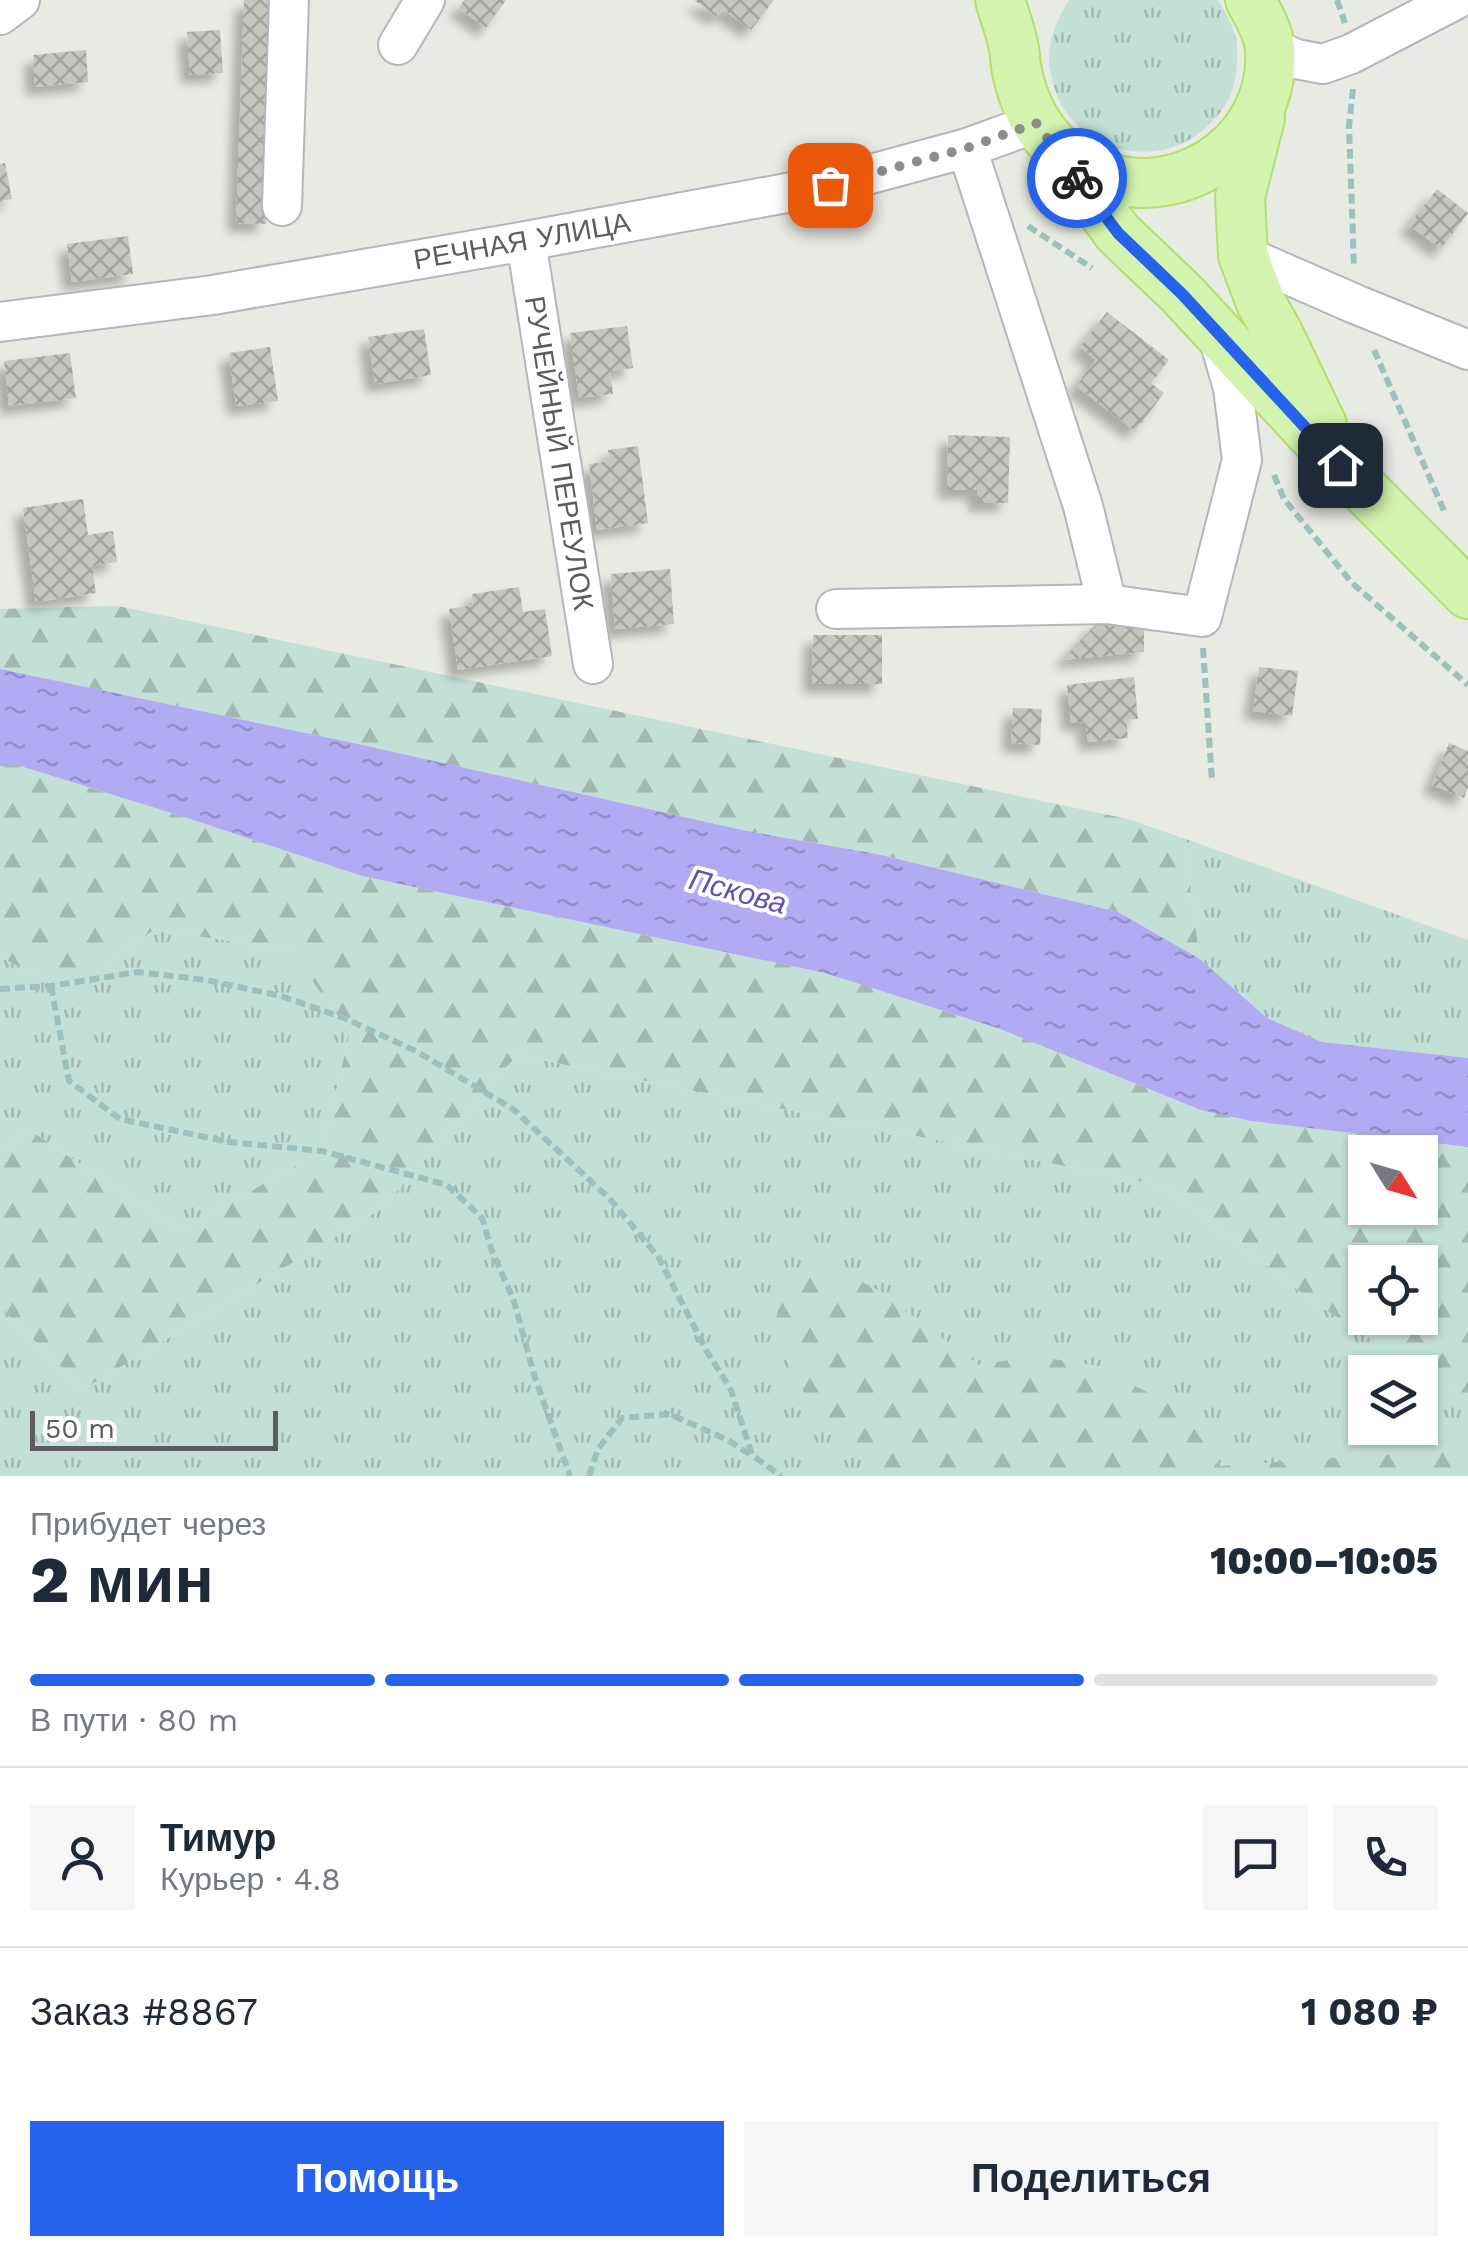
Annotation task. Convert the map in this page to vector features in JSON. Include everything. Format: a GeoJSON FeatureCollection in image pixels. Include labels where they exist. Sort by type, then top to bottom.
{"type":"FeatureCollection","features":[{"type":"Feature","properties":{"kind":"main road"},"geometry":{"type":"LineString","coordinates":[[1000,0],[1014,46],[1016,70],[1047,137],[1118,233],[1182,294],[1340,465],[1468,594]]}},
{"type":"Feature","properties":{"kind":"main road"},"geometry":{"type":"LineString","coordinates":[[1014,46],[1038,0]]}},
{"type":"Feature","properties":{"kind":"main road"},"geometry":{"type":"LineString","coordinates":[[1250,0],[1270,47],[1268,86],[1240,197],[1243,255],[1261,303],[1340,465]]}},
{"type":"Feature","properties":{"kind":"main road"},"geometry":{"type":"LineString","coordinates":[[1047,137],[1091,172],[1126,184],[1167,182],[1206,168],[1251,127],[1263,104]]}},
{"type":"Feature","properties":{"kind":"street"},"geometry":{"type":"LineString","coordinates":[[0,15],[20,0]]}},
{"type":"Feature","properties":{"kind":"street"},"geometry":{"type":"LineString","coordinates":[[282,206],[289,0]]}},
{"type":"Feature","properties":{"kind":"street"},"geometry":{"type":"LineString","coordinates":[[398,44],[425,0]]}},
{"type":"Feature","properties":{"kind":"street"},"geometry":{"type":"LineString","coordinates":[[1270,47],[1323,64],[1351,54],[1455,0]]}},
{"type":"Feature","properties":{"kind":"street","name":"РЕЧНАЯ УЛИЦА"},"geometry":{"type":"LineString","coordinates":[[0,322],[212,296],[526,242],[830,185],[967,148],[1047,137]]}},
{"type":"Feature","properties":{"kind":"street"},"geometry":{"type":"LineString","coordinates":[[967,148],[1083,506],[1107,604]]}},
{"type":"Feature","properties":{"kind":"street","name":"РУЧЕЙНЫЙ ПЕРЕУЛОК"},"geometry":{"type":"LineString","coordinates":[[526,242],[592,664]]}},
{"type":"Feature","properties":{"kind":"street"},"geometry":{"type":"LineString","coordinates":[[1243,255],[1468,350]]}},
{"type":"Feature","properties":{"kind":"street"},"geometry":{"type":"LineString","coordinates":[[836,609],[1107,604],[1202,616],[1242,460],[1233,388],[1217,333]]}},
{"type":"Feature","properties":{"kind":"path"},"geometry":{"type":"LineString","coordinates":[[1337,0],[1347,29],[1353,86],[1349,126],[1355,304],[1448,520]]}},
{"type":"Feature","properties":{"kind":"path"},"geometry":{"type":"LineString","coordinates":[[1270,463],[1284,499],[1352,583],[1468,685]]}},
{"type":"Feature","properties":{"kind":"path"},"geometry":{"type":"LineString","coordinates":[[1202,616],[1212,781]]}},
{"type":"Feature","properties":{"kind":"path"},"geometry":{"type":"LineString","coordinates":[[0,989],[52,986],[138,972],[206,980],[281,996],[344,1018],[416,1051],[513,1110],[610,1199],[659,1258],[731,1390],[752,1455]]}},
{"type":"Feature","properties":{"kind":"path"},"geometry":{"type":"LineString","coordinates":[[52,986],[69,1080],[120,1119],[229,1142],[322,1150],[447,1186],[482,1218],[514,1302],[535,1378],[570,1476]]}},
{"type":"Feature","properties":{"kind":"path"},"geometry":{"type":"LineString","coordinates":[[588,1476],[598,1448],[622,1418],[670,1414],[726,1439],[781,1476]]}},
{"type":"Feature","properties":{"kind":"green space"},"geometry":{"type":"Polygon","coordinates":[[[1069,0],[1218,0],[1233,29],[1237,47],[1233,87],[1222,110],[1197,135],[1154,151],[1110,146],[1090,135],[1073,121],[1060,102],[1049,65],[1053,34],[1069,0]]]}},
{"type":"Feature","properties":{"kind":"green space"},"geometry":{"type":"Polygon","coordinates":[[[118,606],[1128,819],[1183,838],[1200,959],[1118,912],[877,854],[747,831],[0,669],[0,609],[118,606]]]}},
{"type":"Feature","properties":{"kind":"green space"},"geometry":{"type":"Polygon","coordinates":[[[0,766],[19,766],[362,876],[825,973],[1000,1029],[1201,1110],[1251,1121],[1368,1135],[1348,1135],[1348,1225],[1438,1225],[1438,1143],[1468,1147],[1468,1400],[1438,1381],[1438,1355],[1397,1355],[1365,1335],[1438,1335],[1438,1245],[1348,1245],[1348,1324],[1163,1186],[517,1055],[381,1209],[84,1389],[0,1307],[0,1151],[31,1131],[180,1231],[322,1151],[350,1032],[290,951],[155,929],[69,991],[0,957],[0,766]]]}},
{"type":"Feature","properties":{"kind":"green space"},"geometry":{"type":"Polygon","coordinates":[[[1183,838],[1468,940],[1468,1058],[1322,1042],[1267,1018],[1200,959],[1183,838]]]}},
{"type":"Feature","properties":{"kind":"green space"},"geometry":{"type":"Polygon","coordinates":[[[155,929],[291,951],[350,1032],[322,1151],[180,1231],[31,1131],[0,1151],[0,957],[68,991],[155,929]]]}},
{"type":"Feature","properties":{"kind":"green space"},"geometry":{"type":"Polygon","coordinates":[[[517,1055],[1163,1186],[1348,1324],[1348,1335],[1365,1335],[1397,1355],[1348,1355],[1348,1445],[1438,1445],[1438,1381],[1468,1400],[1468,1476],[0,1476],[0,1307],[84,1389],[381,1209],[517,1055]]]}},
{"type":"Feature","properties":{"kind":"green space"},"geometry":{"type":"Polygon","coordinates":[[[846,1274],[876,1289],[979,1365],[1033,1356],[1099,1366],[1183,1412],[1219,1466],[1445,1451],[1468,1460],[1468,1476],[891,1476],[869,1464],[797,1384],[776,1317],[785,1288],[812,1277],[846,1274]]]}},
{"type":"Feature","properties":{"kind":"water","name":"Пскова"},"geometry":{"type":"Polygon","coordinates":[[[0,669],[747,831],[877,854],[1118,912],[1200,959],[1267,1018],[1322,1042],[1468,1058],[1468,1147],[1438,1143],[1438,1135],[1368,1135],[1251,1121],[1201,1110],[1000,1029],[825,973],[362,876],[20,766],[0,766],[0,669]]]}},
{"type":"Feature","properties":{"kind":"building"},"geometry":{"type":"Polygon","coordinates":[[[244,0],[274,0],[266,224],[236,223],[244,0]]]}},
{"type":"Feature","properties":{"kind":"building"},"geometry":{"type":"Polygon","coordinates":[[[464,0],[506,0],[486,28],[459,8],[464,0]]]}},
{"type":"Feature","properties":{"kind":"building"},"geometry":{"type":"Polygon","coordinates":[[[694,0],[774,0],[751,30],[723,9],[717,17],[694,0]]]}},
{"type":"Feature","properties":{"kind":"building"},"geometry":{"type":"Polygon","coordinates":[[[220,30],[223,73],[190,75],[187,32],[220,30]]]}},
{"type":"Feature","properties":{"kind":"building"},"geometry":{"type":"Polygon","coordinates":[[[86,50],[88,82],[35,87],[33,55],[86,50]]]}},
{"type":"Feature","properties":{"kind":"building"},"geometry":{"type":"Polygon","coordinates":[[[5,163],[12,199],[0,201],[0,164],[5,163]]]}},
{"type":"Feature","properties":{"kind":"building"},"geometry":{"type":"Polygon","coordinates":[[[1437,189],[1468,213],[1441,249],[1409,225],[1437,189]]]}},
{"type":"Feature","properties":{"kind":"building"},"geometry":{"type":"Polygon","coordinates":[[[128,236],[133,274],[72,282],[67,244],[128,236]]]}},
{"type":"Feature","properties":{"kind":"building"},"geometry":{"type":"Polygon","coordinates":[[[1107,312],[1169,360],[1151,383],[1164,393],[1135,431],[1076,386],[1096,360],[1080,347],[1107,312]]]}},
{"type":"Feature","properties":{"kind":"building"},"geometry":{"type":"Polygon","coordinates":[[[627,326],[633,368],[610,371],[613,394],[579,398],[570,333],[627,326]]]}},
{"type":"Feature","properties":{"kind":"building"},"geometry":{"type":"Polygon","coordinates":[[[424,329],[431,375],[375,384],[368,337],[424,329]]]}},
{"type":"Feature","properties":{"kind":"building"},"geometry":{"type":"Polygon","coordinates":[[[270,347],[278,401],[236,406],[229,353],[270,347]]]}},
{"type":"Feature","properties":{"kind":"building"},"geometry":{"type":"Polygon","coordinates":[[[70,353],[76,398],[9,406],[4,361],[70,353]]]}},
{"type":"Feature","properties":{"kind":"building"},"geometry":{"type":"Polygon","coordinates":[[[948,435],[1010,437],[1008,503],[977,503],[977,490],[947,490],[948,435]]]}},
{"type":"Feature","properties":{"kind":"building"},"geometry":{"type":"Polygon","coordinates":[[[638,446],[648,523],[597,530],[589,464],[610,461],[608,450],[638,446]]]}},
{"type":"Feature","properties":{"kind":"building"},"geometry":{"type":"Polygon","coordinates":[[[83,499],[88,535],[113,531],[117,562],[92,566],[96,593],[36,602],[23,508],[83,499]]]}},
{"type":"Feature","properties":{"kind":"building"},"geometry":{"type":"Polygon","coordinates":[[[670,569],[674,624],[615,629],[611,574],[670,569]]]}},
{"type":"Feature","properties":{"kind":"building"},"geometry":{"type":"Polygon","coordinates":[[[519,587],[523,612],[545,609],[552,656],[458,670],[449,609],[473,605],[472,594],[519,587]]]}},
{"type":"Feature","properties":{"kind":"building"},"geometry":{"type":"Polygon","coordinates":[[[1098,622],[1144,623],[1144,652],[1062,660],[1098,622]]]}},
{"type":"Feature","properties":{"kind":"building"},"geometry":{"type":"Polygon","coordinates":[[[813,635],[882,635],[882,684],[812,684],[813,635]]]}},
{"type":"Feature","properties":{"kind":"building"},"geometry":{"type":"Polygon","coordinates":[[[1259,667],[1298,671],[1292,716],[1253,711],[1259,667]]]}},
{"type":"Feature","properties":{"kind":"building"},"geometry":{"type":"Polygon","coordinates":[[[1134,677],[1138,719],[1126,720],[1128,738],[1088,742],[1086,722],[1071,723],[1067,685],[1134,677]]]}},
{"type":"Feature","properties":{"kind":"building"},"geometry":{"type":"Polygon","coordinates":[[[1013,708],[1042,709],[1040,745],[1011,743],[1013,708]]]}},
{"type":"Feature","properties":{"kind":"building"},"geometry":{"type":"Polygon","coordinates":[[[1449,743],[1468,751],[1468,787],[1464,798],[1432,785],[1449,743]]]}},
{"type":"Feature","properties":{"kind":"way so far"},"geometry":{"type":"LineString","coordinates":[[830,185],[967,148],[1036,123],[1077,178]]}},
{"type":"Feature","properties":{"kind":"route"},"geometry":{"type":"LineString","coordinates":[[1077,178],[1118,233],[1182,294],[1340,465]]}}]}
